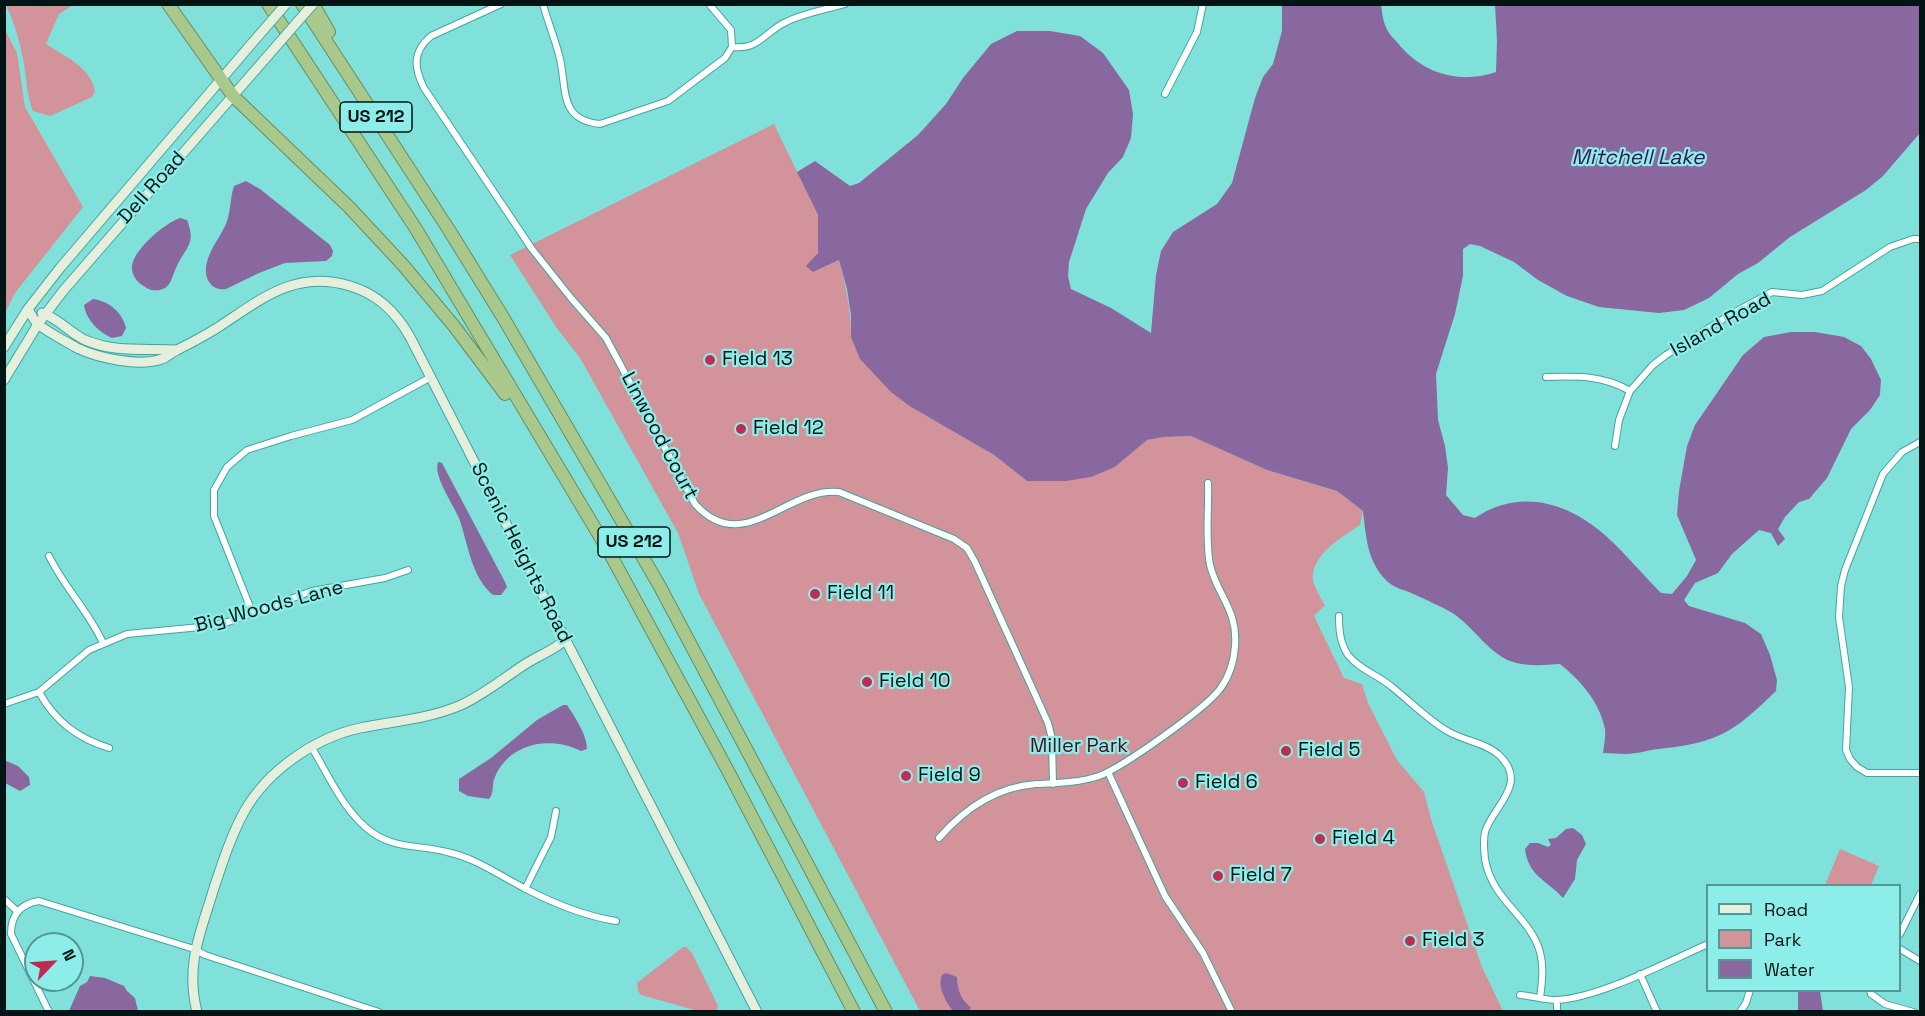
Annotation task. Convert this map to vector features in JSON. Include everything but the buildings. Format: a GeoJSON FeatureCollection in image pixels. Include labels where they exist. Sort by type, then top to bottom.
{"type":"FeatureCollection","features":[{"type":"Feature","properties":{"kind":"highway"},"geometry":{"type":"LineString","coordinates":[[168,4],[233,96],[349,207],[404,265],[501,386],[540,450],[608,550]]}},
{"type":"Feature","properties":{"kind":"highway","name":"US 212"},"geometry":{"type":"LineString","coordinates":[[268,4],[416,229],[608,550],[732,778],[854,1011]]}},
{"type":"Feature","properties":{"kind":"highway","name":"US 212"},"geometry":{"type":"LineString","coordinates":[[302,4],[504,319],[659,585],[886,1011]]}},
{"type":"Feature","properties":{"kind":"highway"},"geometry":{"type":"LineString","coordinates":[[313,4],[413,161],[449,230]]}},
{"type":"Feature","properties":{"kind":"highway"},"geometry":{"type":"LineString","coordinates":[[807,861],[837,905],[895,1011]]}},
{"type":"Feature","properties":{"kind":"highway"},"geometry":{"type":"LineString","coordinates":[[783,877],[845,1011]]}},
{"type":"Feature","properties":{"kind":"street","name":"Dell Road"},"geometry":{"type":"LineString","coordinates":[[4,347],[28,309],[60,268],[286,4]]}},
{"type":"Feature","properties":{"kind":"street","name":"Dell Road"},"geometry":{"type":"LineString","coordinates":[[4,380],[38,324],[63,291],[313,4]]}},
{"type":"Feature","properties":{"kind":"street","name":"Linwood Court"},"geometry":{"type":"LineString","coordinates":[[501,4],[426,40],[418,54],[417,74],[424,88],[532,249],[606,339],[690,497],[700,510],[715,520],[741,525],[759,520],[817,493],[839,492],[961,543],[975,562],[1048,723],[1052,739],[1053,783]]}},
{"type":"Feature","properties":{"kind":"street"},"geometry":{"type":"LineString","coordinates":[[543,4],[560,60],[566,103],[572,112],[589,123],[600,124],[668,101],[722,61],[732,47],[731,30],[709,4]]}},
{"type":"Feature","properties":{"kind":"street"},"geometry":{"type":"LineString","coordinates":[[732,47],[750,47],[787,21],[845,4]]}},
{"type":"Feature","properties":{"kind":"street"},"geometry":{"type":"LineString","coordinates":[[1165,94],[1197,32],[1203,4]]}},
{"type":"Feature","properties":{"kind":"street","name":"Island Road"},"geometry":{"type":"LineString","coordinates":[[1615,446],[1619,420],[1630,391],[1653,365],[1666,355],[1728,316],[1772,292],[1802,295],[1822,291],[1890,247],[1913,239],[1920,239]]}},
{"type":"Feature","properties":{"kind":"street","name":"Scenic Heights Road"},"geometry":{"type":"LineString","coordinates":[[28,309],[38,324],[85,352],[115,360],[136,361],[161,359],[190,345],[282,287],[300,282],[326,281],[358,288],[379,299],[404,327],[431,377],[757,1011]]}},
{"type":"Feature","properties":{"kind":"street","name":"Scenic Heights Road"},"geometry":{"type":"LineString","coordinates":[[28,309],[46,314],[86,340],[111,348],[133,351],[177,350]]}},
{"type":"Feature","properties":{"kind":"street"},"geometry":{"type":"LineString","coordinates":[[1546,376],[1601,378],[1630,391]]}},
{"type":"Feature","properties":{"kind":"street"},"geometry":{"type":"LineString","coordinates":[[252,612],[213,516],[214,490],[227,467],[247,450],[352,420],[431,377]]}},
{"type":"Feature","properties":{"kind":"street"},"geometry":{"type":"LineString","coordinates":[[1920,442],[1902,452],[1883,474],[1845,570],[1841,586],[1839,617],[1849,687],[1845,739],[1850,759],[1857,767],[1867,772],[1920,773]]}},
{"type":"Feature","properties":{"kind":"street"},"geometry":{"type":"LineString","coordinates":[[939,838],[957,818],[987,797],[1015,788],[1076,782],[1108,772],[1170,730],[1220,689],[1230,670],[1235,648],[1234,626],[1228,604],[1214,576],[1210,562],[1208,483]]}},
{"type":"Feature","properties":{"kind":"street"},"geometry":{"type":"LineString","coordinates":[[49,556],[58,575],[92,621],[103,643]]}},
{"type":"Feature","properties":{"kind":"street","name":"Big Woods Lane"},"geometry":{"type":"LineString","coordinates":[[4,704],[39,692],[89,650],[127,634],[211,626],[312,591],[385,578],[408,570]]}},
{"type":"Feature","properties":{"kind":"street"},"geometry":{"type":"LineString","coordinates":[[1339,616],[1342,642],[1357,665],[1391,686],[1438,726],[1488,748],[1505,762],[1509,772],[1508,794],[1485,832],[1486,862],[1495,888],[1531,933],[1540,952],[1542,964],[1540,998]]}},
{"type":"Feature","properties":{"kind":"street"},"geometry":{"type":"LineString","coordinates":[[197,1011],[192,979],[194,950],[226,850],[246,809],[275,775],[292,760],[327,740],[359,729],[414,720],[461,705],[566,640]]}},
{"type":"Feature","properties":{"kind":"street"},"geometry":{"type":"LineString","coordinates":[[39,692],[52,714],[64,726],[93,743],[109,748]]}},
{"type":"Feature","properties":{"kind":"street"},"geometry":{"type":"LineString","coordinates":[[312,748],[359,821],[387,841],[402,846],[446,851],[464,857],[525,889],[564,906],[616,921]]}},
{"type":"Feature","properties":{"kind":"street"},"geometry":{"type":"LineString","coordinates":[[1108,772],[1165,896],[1203,952],[1232,1011]]}},
{"type":"Feature","properties":{"kind":"street"},"geometry":{"type":"LineString","coordinates":[[525,889],[551,837],[556,811]]}},
{"type":"Feature","properties":{"kind":"street"},"geometry":{"type":"LineString","coordinates":[[1901,930],[1920,894]]}},
{"type":"Feature","properties":{"kind":"street"},"geometry":{"type":"LineString","coordinates":[[4,899],[17,911]]}},
{"type":"Feature","properties":{"kind":"street"},"geometry":{"type":"LineString","coordinates":[[49,1011],[11,934],[11,926],[17,911],[31,902],[47,902],[379,1011]]}},
{"type":"Feature","properties":{"kind":"street"},"geometry":{"type":"LineString","coordinates":[[1520,995],[1557,1000],[1584,995],[1640,974],[1706,944]]}},
{"type":"Feature","properties":{"kind":"street"},"geometry":{"type":"LineString","coordinates":[[1901,950],[1920,961]]}},
{"type":"Feature","properties":{"kind":"street"},"geometry":{"type":"LineString","coordinates":[[1640,974],[1657,1011]]}},
{"type":"Feature","properties":{"kind":"street"},"geometry":{"type":"LineString","coordinates":[[1740,1011],[1746,1003],[1749,992]]}},
{"type":"Feature","properties":{"kind":"street"},"geometry":{"type":"LineString","coordinates":[[1870,992],[1885,1004],[1913,1011]]}},
{"type":"Feature","properties":{"kind":"street"},"geometry":{"type":"LineString","coordinates":[[1557,1000],[1557,1011]]}},
{"type":"Feature","properties":{"kind":"green space"},"geometry":{"type":"Polygon","coordinates":[[[6,5],[73,5],[59,14],[46,44],[76,63],[88,75],[95,91],[92,97],[50,116],[33,111],[19,41],[6,5]]]}},
{"type":"Feature","properties":{"kind":"green space"},"geometry":{"type":"Polygon","coordinates":[[[5,30],[17,53],[25,107],[83,207],[15,293],[5,313],[5,30]]]}},
{"type":"Feature","properties":{"kind":"green space","name":"Miller Park"},"geometry":{"type":"Polygon","coordinates":[[[774,124],[818,215],[818,253],[813,272],[839,260],[848,298],[851,337],[911,407],[994,455],[1027,481],[1115,467],[1147,440],[1191,436],[1267,470],[1337,491],[1363,511],[1360,525],[1327,549],[1315,566],[1314,584],[1325,605],[1314,616],[1344,678],[1362,684],[1368,703],[1397,760],[1424,792],[1431,819],[1482,967],[1503,1011],[920,1011],[699,594],[678,533],[580,358],[556,327],[510,255],[774,124]]]}},
{"type":"Feature","properties":{"kind":"green space"},"geometry":{"type":"Polygon","coordinates":[[[1840,849],[1879,866],[1871,884],[1825,884],[1840,849]]]}},
{"type":"Feature","properties":{"kind":"green space"},"geometry":{"type":"Polygon","coordinates":[[[683,947],[692,953],[718,1006],[716,1011],[698,1011],[641,995],[638,991],[637,983],[683,947]]]}},
{"type":"Feature","properties":{"kind":"water","name":"Mitchell Lake"},"geometry":{"type":"Polygon","coordinates":[[[1918,4],[1920,7],[1920,133],[1883,176],[1866,190],[1790,237],[1709,298],[1684,310],[1659,313],[1599,307],[1567,296],[1538,280],[1514,262],[1480,246],[1470,244],[1463,249],[1463,276],[1455,314],[1436,374],[1438,420],[1448,468],[1446,495],[1463,515],[1475,518],[1509,503],[1543,503],[1559,507],[1591,524],[1606,536],[1661,593],[1672,594],[1687,576],[1696,560],[1677,515],[1687,446],[1695,425],[1743,355],[1764,337],[1791,332],[1815,332],[1844,337],[1861,346],[1871,359],[1881,380],[1880,395],[1870,410],[1851,429],[1827,478],[1809,499],[1799,502],[1785,517],[1778,529],[1785,539],[1778,546],[1771,533],[1759,530],[1732,554],[1718,573],[1695,583],[1684,600],[1689,606],[1745,623],[1761,634],[1777,680],[1776,691],[1748,717],[1724,733],[1696,743],[1630,754],[1603,753],[1605,732],[1602,719],[1594,701],[1575,677],[1560,664],[1529,665],[1502,657],[1454,614],[1390,584],[1379,572],[1371,556],[1363,511],[1337,491],[1267,470],[1191,436],[1147,440],[1115,467],[1091,477],[1066,481],[1027,481],[994,455],[911,407],[891,392],[860,359],[851,337],[851,315],[847,289],[839,260],[813,272],[806,266],[818,253],[818,215],[797,172],[815,161],[850,186],[859,183],[918,135],[946,104],[963,78],[991,44],[1017,31],[1050,31],[1080,36],[1103,53],[1129,90],[1133,114],[1131,138],[1123,157],[1108,173],[1086,209],[1069,262],[1068,276],[1071,289],[1111,308],[1151,333],[1156,275],[1161,251],[1173,232],[1217,204],[1232,183],[1255,98],[1263,77],[1273,64],[1282,31],[1282,5],[1381,5],[1388,31],[1417,62],[1442,74],[1468,77],[1496,72],[1495,5],[1918,4]]]}},
{"type":"Feature","properties":{"kind":"water"},"geometry":{"type":"Polygon","coordinates":[[[246,181],[260,189],[330,245],[333,251],[332,256],[326,261],[285,263],[226,289],[212,286],[206,275],[208,260],[226,224],[234,186],[246,181]]]}},
{"type":"Feature","properties":{"kind":"water"},"geometry":{"type":"Polygon","coordinates":[[[180,218],[187,220],[190,228],[189,246],[166,288],[151,290],[136,279],[132,269],[133,262],[150,239],[180,218]]]}},
{"type":"Feature","properties":{"kind":"water"},"geometry":{"type":"Polygon","coordinates":[[[93,299],[110,305],[122,317],[126,328],[122,336],[112,338],[98,329],[90,320],[84,305],[93,299]]]}},
{"type":"Feature","properties":{"kind":"water"},"geometry":{"type":"Polygon","coordinates":[[[438,462],[442,463],[505,582],[507,587],[501,595],[493,595],[486,588],[475,569],[459,518],[438,475],[438,462]]]}},
{"type":"Feature","properties":{"kind":"water"},"geometry":{"type":"Polygon","coordinates":[[[567,705],[580,726],[587,749],[581,751],[569,746],[545,743],[532,745],[521,749],[502,765],[494,780],[489,799],[468,796],[459,791],[459,779],[491,758],[537,720],[567,705]]]}},
{"type":"Feature","properties":{"kind":"water"},"geometry":{"type":"Polygon","coordinates":[[[4,760],[18,766],[29,777],[30,785],[20,791],[5,783],[4,760]]]}},
{"type":"Feature","properties":{"kind":"water"},"geometry":{"type":"Polygon","coordinates":[[[1573,828],[1582,835],[1586,844],[1577,860],[1575,879],[1563,898],[1534,872],[1525,849],[1530,843],[1548,847],[1551,845],[1548,839],[1556,838],[1566,829],[1573,828]]]}},
{"type":"Feature","properties":{"kind":"water"},"geometry":{"type":"Polygon","coordinates":[[[946,973],[957,977],[960,994],[971,1008],[968,1011],[953,1011],[948,1003],[941,984],[942,975],[946,973]]]}},
{"type":"Feature","properties":{"kind":"water"},"geometry":{"type":"Polygon","coordinates":[[[90,976],[105,978],[124,986],[135,998],[138,1011],[69,1011],[77,992],[84,992],[84,984],[90,976]]]}},
{"type":"Feature","properties":{"kind":"water"},"geometry":{"type":"Polygon","coordinates":[[[1798,992],[1820,992],[1823,1011],[1798,1011],[1798,992]]]}},
{"type":"Feature","properties":{"kind":"place","name":"Field 13"},"geometry":{"type":"Point","coordinates":[710,360]}},
{"type":"Feature","properties":{"kind":"place","name":"Field 12"},"geometry":{"type":"Point","coordinates":[741,429]}},
{"type":"Feature","properties":{"kind":"place","name":"Field 11"},"geometry":{"type":"Point","coordinates":[815,594]}},
{"type":"Feature","properties":{"kind":"place","name":"Field 10"},"geometry":{"type":"Point","coordinates":[867,682]}},
{"type":"Feature","properties":{"kind":"place","name":"Field 5"},"geometry":{"type":"Point","coordinates":[1286,751]}},
{"type":"Feature","properties":{"kind":"place","name":"Field 9"},"geometry":{"type":"Point","coordinates":[906,776]}},
{"type":"Feature","properties":{"kind":"place","name":"Field 6"},"geometry":{"type":"Point","coordinates":[1183,783]}},
{"type":"Feature","properties":{"kind":"place","name":"Field 4"},"geometry":{"type":"Point","coordinates":[1320,839]}},
{"type":"Feature","properties":{"kind":"place","name":"Field 7"},"geometry":{"type":"Point","coordinates":[1218,876]}},
{"type":"Feature","properties":{"kind":"place","name":"Field 3"},"geometry":{"type":"Point","coordinates":[1410,941]}}]}
